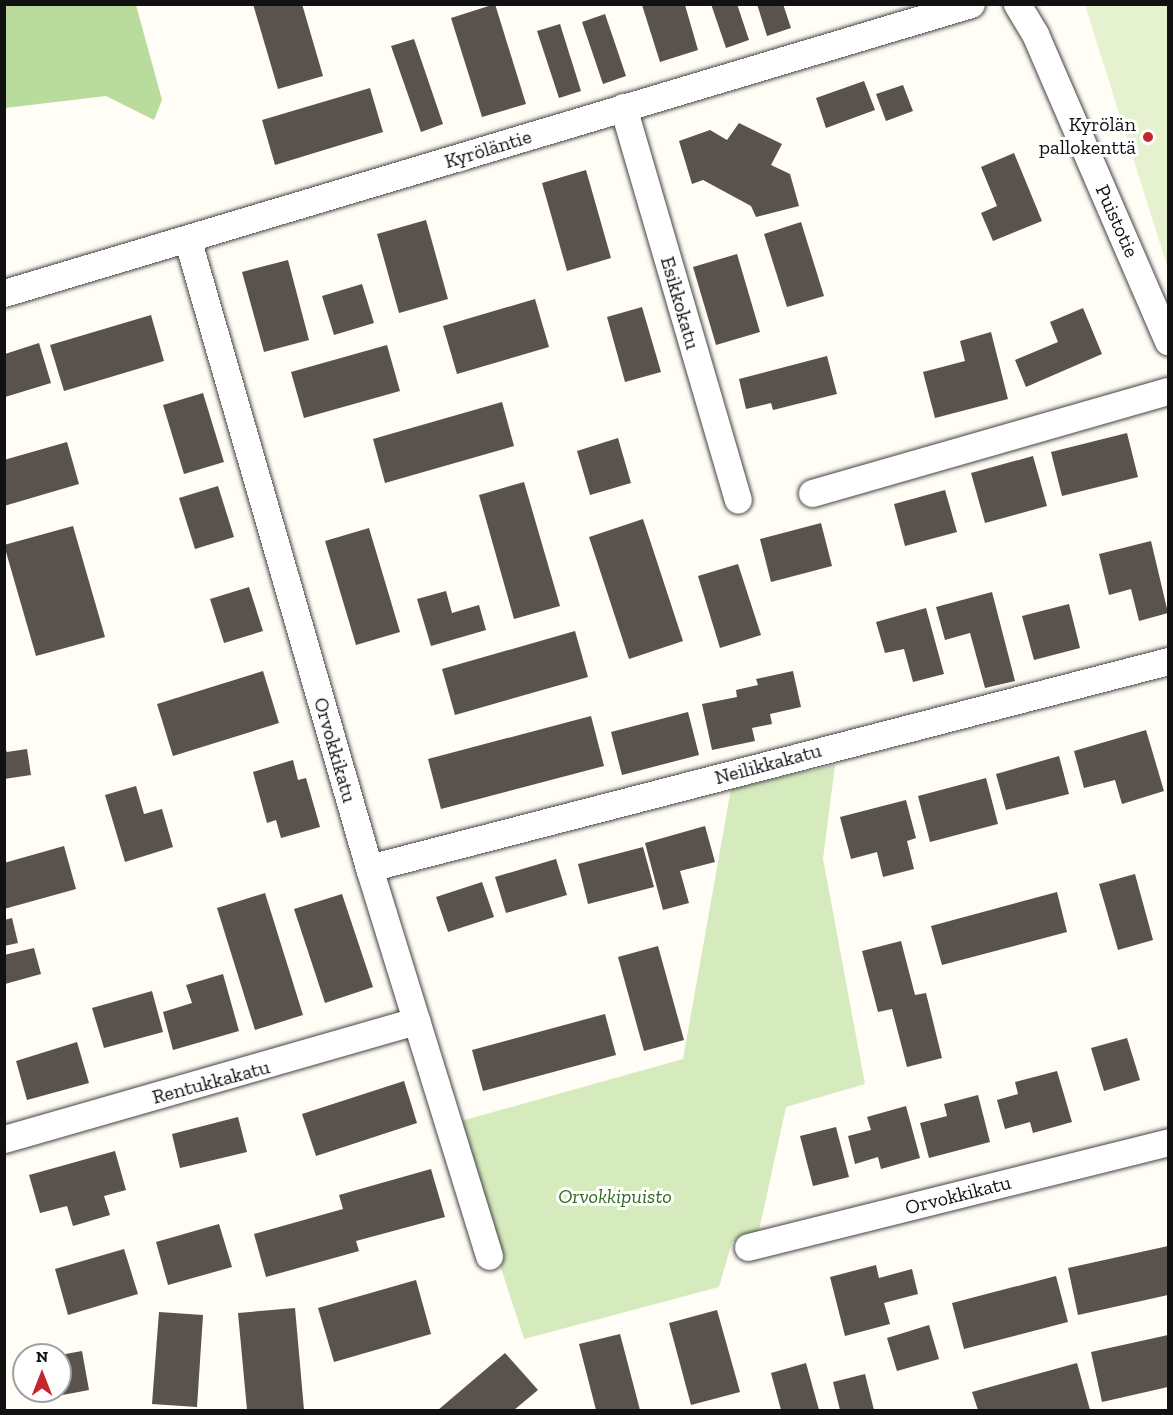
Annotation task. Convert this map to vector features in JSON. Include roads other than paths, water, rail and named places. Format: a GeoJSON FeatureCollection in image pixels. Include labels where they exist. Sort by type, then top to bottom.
{"type":"FeatureCollection","features":[{"type":"Feature","properties":{"kind":"street","name":"Kyröläntie"},"geometry":{"type":"LineString","coordinates":[[4,293],[188,241],[623,107],[971,4]]}},
{"type":"Feature","properties":{"kind":"street","name":"Puistotie"},"geometry":{"type":"LineString","coordinates":[[1017,4],[1035,34],[1168,341]]}},
{"type":"Feature","properties":{"kind":"street","name":"Esikkokatu"},"geometry":{"type":"LineString","coordinates":[[623,107],[738,499]]}},
{"type":"Feature","properties":{"kind":"street","name":"Orvokkikatu"},"geometry":{"type":"LineString","coordinates":[[188,241],[369,868],[489,1256]]}},
{"type":"Feature","properties":{"kind":"street"},"geometry":{"type":"LineString","coordinates":[[812,493],[1168,391]]}},
{"type":"Feature","properties":{"kind":"street","name":"Neilikkakatu"},"geometry":{"type":"LineString","coordinates":[[369,868],[1168,662]]}},
{"type":"Feature","properties":{"kind":"street","name":"Rentukkakatu"},"geometry":{"type":"LineString","coordinates":[[4,1139],[416,1021]]}},
{"type":"Feature","properties":{"kind":"street","name":"Orvokkikatu"},"geometry":{"type":"LineString","coordinates":[[748,1248],[1168,1142]]}},
{"type":"Feature","properties":{"kind":"place","name":"Kyrölän pallokenttä"},"geometry":{"type":"Point","coordinates":[1148,137]}},
{"type":"Feature","properties":{"kind":"park label","name":"Orvokkipuisto"},"geometry":{"type":"Point","coordinates":[615,1196]}}]}
